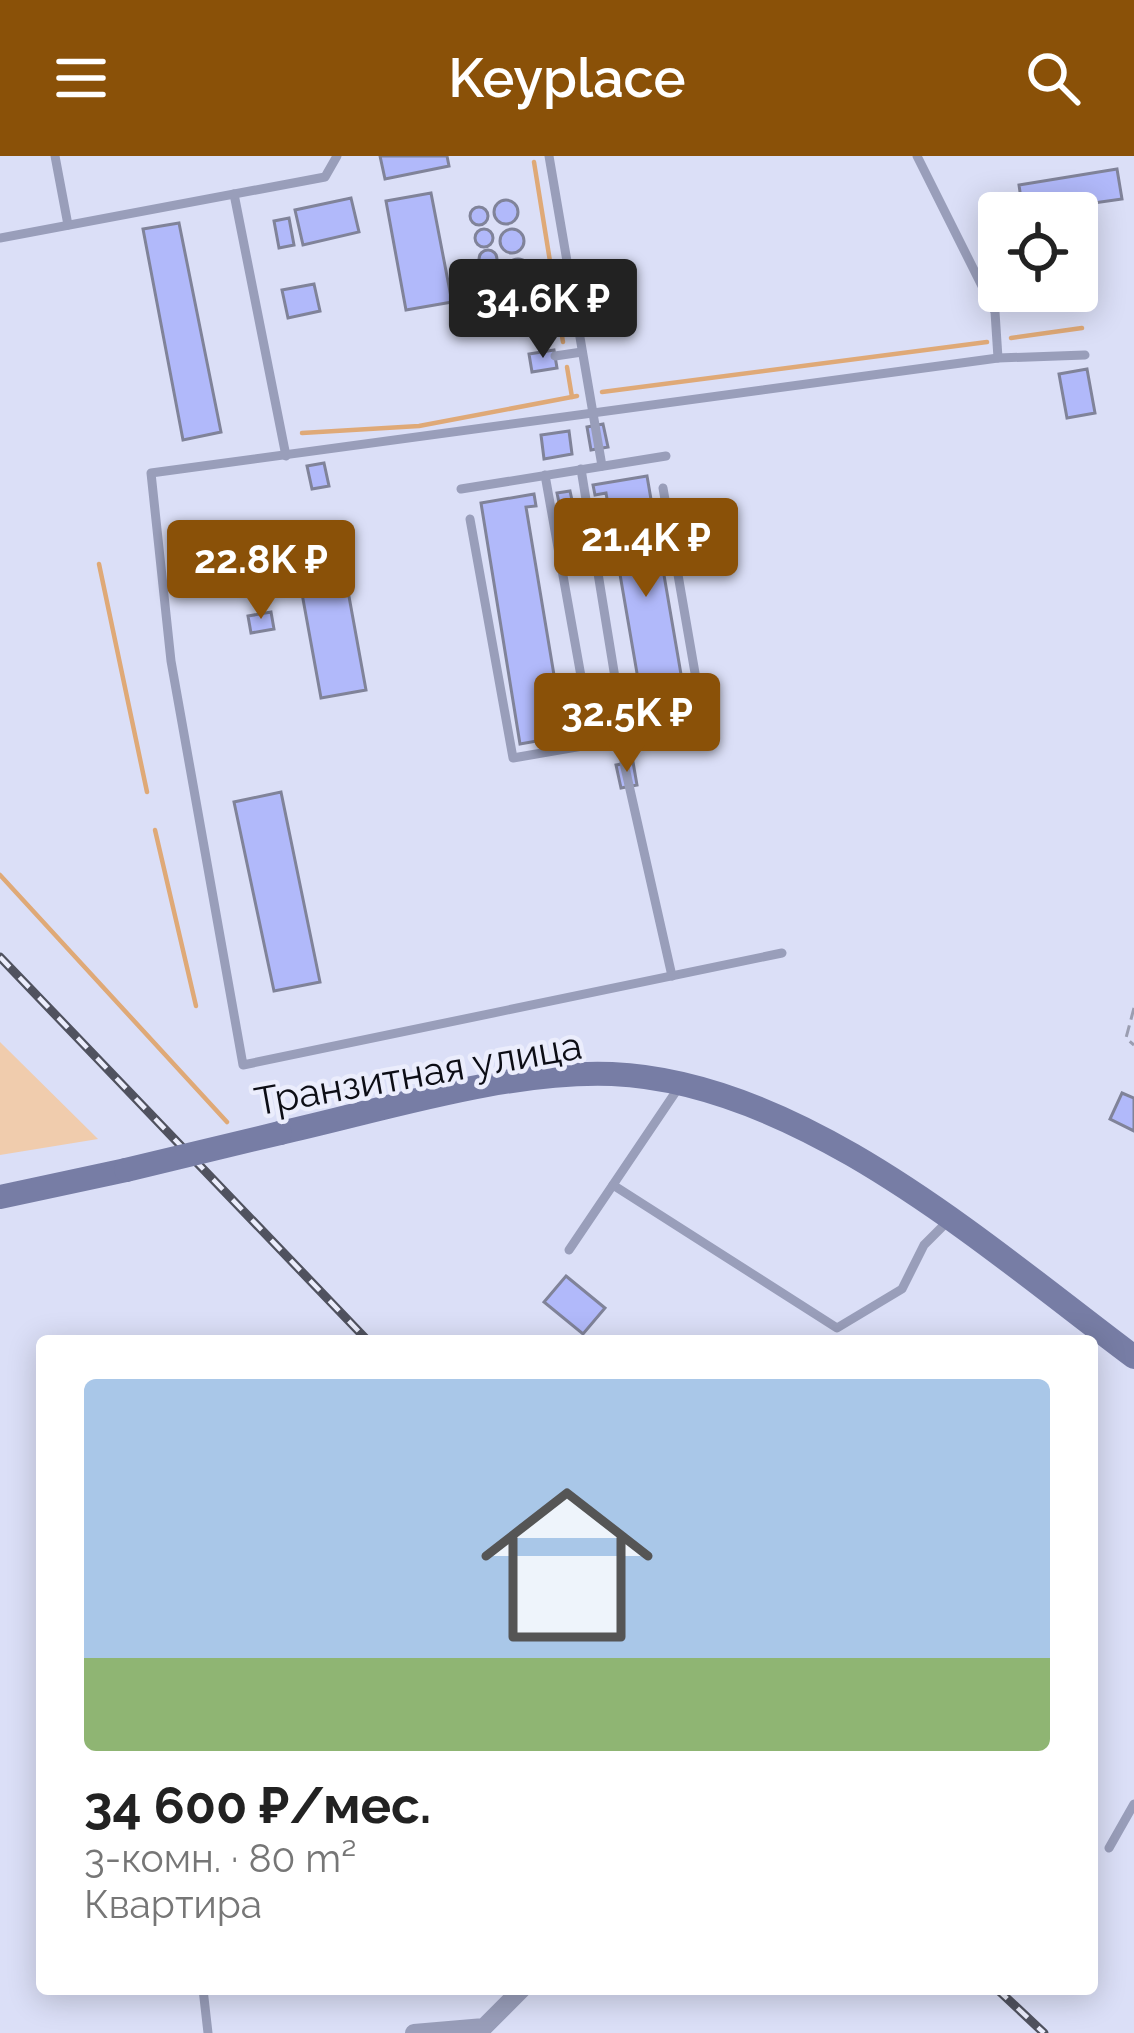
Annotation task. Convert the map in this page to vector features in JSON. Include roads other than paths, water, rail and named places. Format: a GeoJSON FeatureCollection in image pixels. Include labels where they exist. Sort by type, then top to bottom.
{"type":"FeatureCollection","features":[{"type":"Feature","properties":{"kind":"main road","name":"Транзитная улица"},"geometry":{"type":"LineString","coordinates":[[0,1197],[280,1132],[556,1076],[608,1074],[682,1083],[763,1107],[822,1138],[948,1221],[1134,1357]]}},
{"type":"Feature","properties":{"kind":"street"},"geometry":{"type":"LineString","coordinates":[[414,2033],[484,2027],[516,1995]]}},
{"type":"Feature","properties":{"kind":"lane"},"geometry":{"type":"LineString","coordinates":[[55,156],[68,225]]}},
{"type":"Feature","properties":{"kind":"lane"},"geometry":{"type":"LineString","coordinates":[[0,238],[325,177],[337,156]]}},
{"type":"Feature","properties":{"kind":"lane"},"geometry":{"type":"LineString","coordinates":[[549,156],[602,466]]}},
{"type":"Feature","properties":{"kind":"lane"},"geometry":{"type":"LineString","coordinates":[[917,156],[995,312],[998,358]]}},
{"type":"Feature","properties":{"kind":"lane"},"geometry":{"type":"LineString","coordinates":[[234,194],[286,456]]}},
{"type":"Feature","properties":{"kind":"lane"},"geometry":{"type":"LineString","coordinates":[[555,356],[582,352]]}},
{"type":"Feature","properties":{"kind":"lane"},"geometry":{"type":"LineString","coordinates":[[782,953],[243,1065],[171,661],[151,473],[998,358],[1085,355]]}},
{"type":"Feature","properties":{"kind":"lane"},"geometry":{"type":"LineString","coordinates":[[461,489],[665,456]]}},
{"type":"Feature","properties":{"kind":"lane"},"geometry":{"type":"LineString","coordinates":[[580,469],[625,739],[624,764],[672,976]]}},
{"type":"Feature","properties":{"kind":"lane"},"geometry":{"type":"LineString","coordinates":[[545,475],[586,704],[625,739]]}},
{"type":"Feature","properties":{"kind":"lane"},"geometry":{"type":"LineString","coordinates":[[470,519],[513,758],[704,725],[663,488]]}},
{"type":"Feature","properties":{"kind":"lane"},"geometry":{"type":"LineString","coordinates":[[569,1250],[682,1083]]}},
{"type":"Feature","properties":{"kind":"lane"},"geometry":{"type":"LineString","coordinates":[[613,1185],[837,1328],[902,1289],[924,1245],[948,1221]]}},
{"type":"Feature","properties":{"kind":"lane"},"geometry":{"type":"LineString","coordinates":[[1108,1848],[1134,1804]]}},
{"type":"Feature","properties":{"kind":"lane"},"geometry":{"type":"LineString","coordinates":[[204,1995],[208,2033]]}},
{"type":"Feature","properties":{"kind":"waterway"},"geometry":{"type":"LineString","coordinates":[[534,162],[563,342]]}},
{"type":"Feature","properties":{"kind":"waterway"},"geometry":{"type":"LineString","coordinates":[[1011,338],[1082,328]]}},
{"type":"Feature","properties":{"kind":"waterway"},"geometry":{"type":"LineString","coordinates":[[602,392],[987,342]]}},
{"type":"Feature","properties":{"kind":"waterway"},"geometry":{"type":"LineString","coordinates":[[567,367],[572,397]]}},
{"type":"Feature","properties":{"kind":"waterway"},"geometry":{"type":"LineString","coordinates":[[302,433],[419,426],[577,396]]}},
{"type":"Feature","properties":{"kind":"waterway"},"geometry":{"type":"LineString","coordinates":[[99,564],[147,792]]}},
{"type":"Feature","properties":{"kind":"waterway"},"geometry":{"type":"LineString","coordinates":[[155,830],[196,1006]]}},
{"type":"Feature","properties":{"kind":"waterway"},"geometry":{"type":"LineString","coordinates":[[0,875],[227,1122]]}},
{"type":"Feature","properties":{"kind":"railway"},"geometry":{"type":"LineString","coordinates":[[0,957],[362,1335]]}},
{"type":"Feature","properties":{"kind":"railway"},"geometry":{"type":"LineString","coordinates":[[1003,1995],[1044,2033]]}}]}
